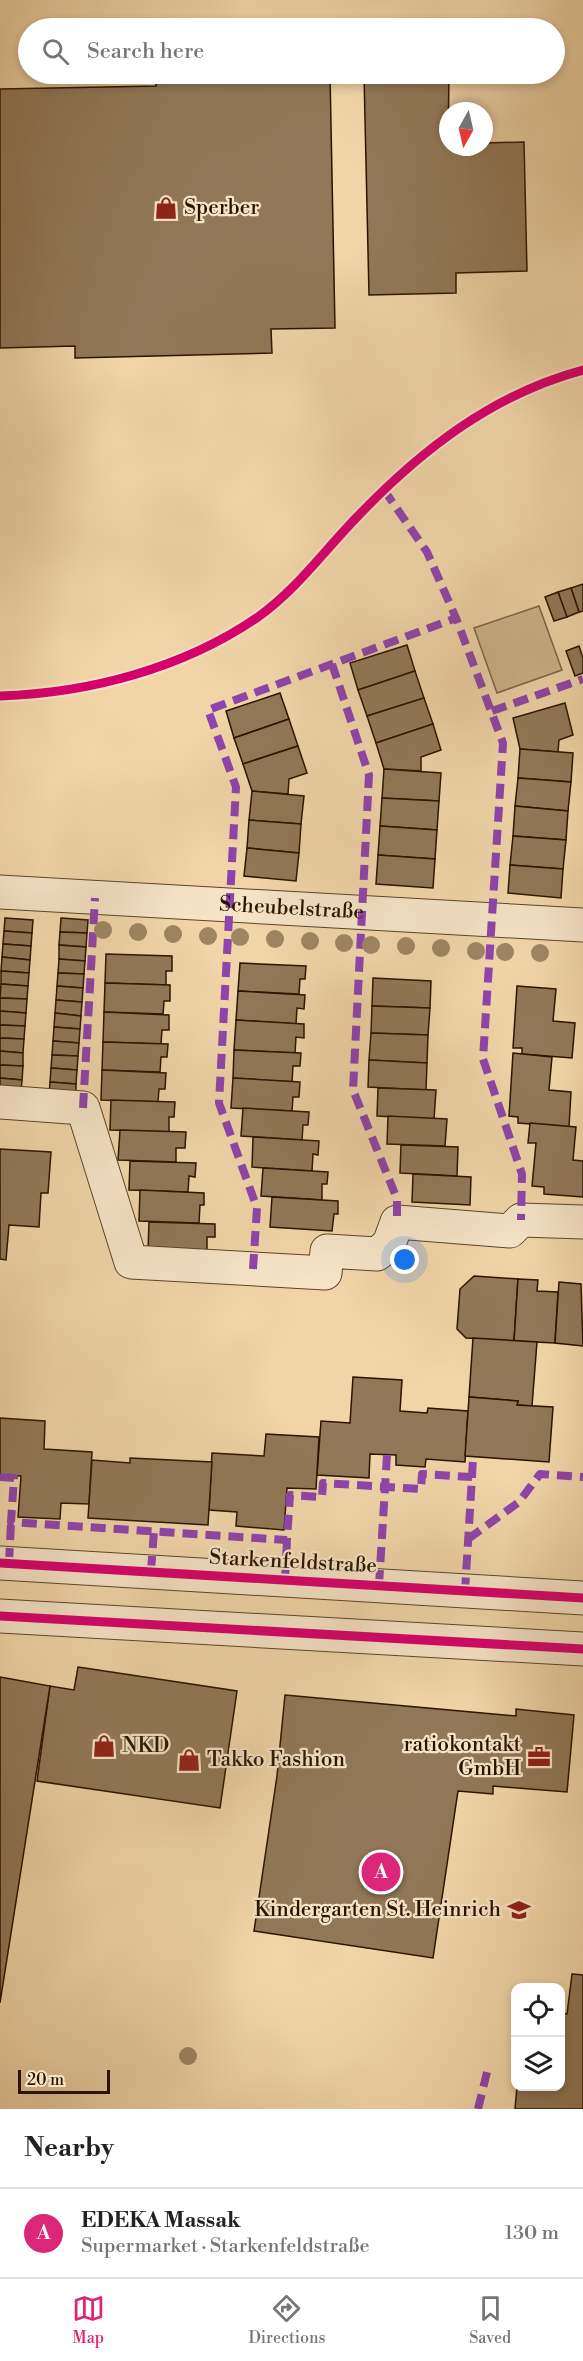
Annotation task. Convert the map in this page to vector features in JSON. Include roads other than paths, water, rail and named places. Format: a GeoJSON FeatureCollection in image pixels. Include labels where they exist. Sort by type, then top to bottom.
{"type":"FeatureCollection","features":[{"type":"Feature","properties":{"kind":"street","name":"Scheubelstraße"},"geometry":{"type":"LineString","coordinates":[[0,892],[583,925]]}},
{"type":"Feature","properties":{"kind":"street"},"geometry":{"type":"LineString","coordinates":[[0,1102],[83,1108],[131,1262],[325,1273],[327,1251],[377,1254],[389,1244],[397,1222],[510,1231],[521,1220],[583,1222]]}},
{"type":"Feature","properties":{"kind":"street","name":"Starkenfeldstraße"},"geometry":{"type":"LineString","coordinates":[[0,1563],[583,1598]]}},
{"type":"Feature","properties":{"kind":"street"},"geometry":{"type":"LineString","coordinates":[[0,1616],[583,1649]]}},
{"type":"Feature","properties":{"kind":"place","name":"Sperber"},"geometry":{"type":"Point","coordinates":[166,208]}},
{"type":"Feature","properties":{"kind":"place","name":"NKD"},"geometry":{"type":"Point","coordinates":[104,1746]}},
{"type":"Feature","properties":{"kind":"place","name":"ratiokontakt GmbH"},"geometry":{"type":"Point","coordinates":[539,1757]}},
{"type":"Feature","properties":{"kind":"place","name":"Takko Fashion"},"geometry":{"type":"Point","coordinates":[189,1760]}},
{"type":"Feature","properties":{"kind":"place","name":"EDEKA Massak"},"geometry":{"type":"Point","coordinates":[381,1872]}},
{"type":"Feature","properties":{"kind":"place","name":"Kindergarten St. Heinrich"},"geometry":{"type":"Point","coordinates":[519,1910]}}]}
